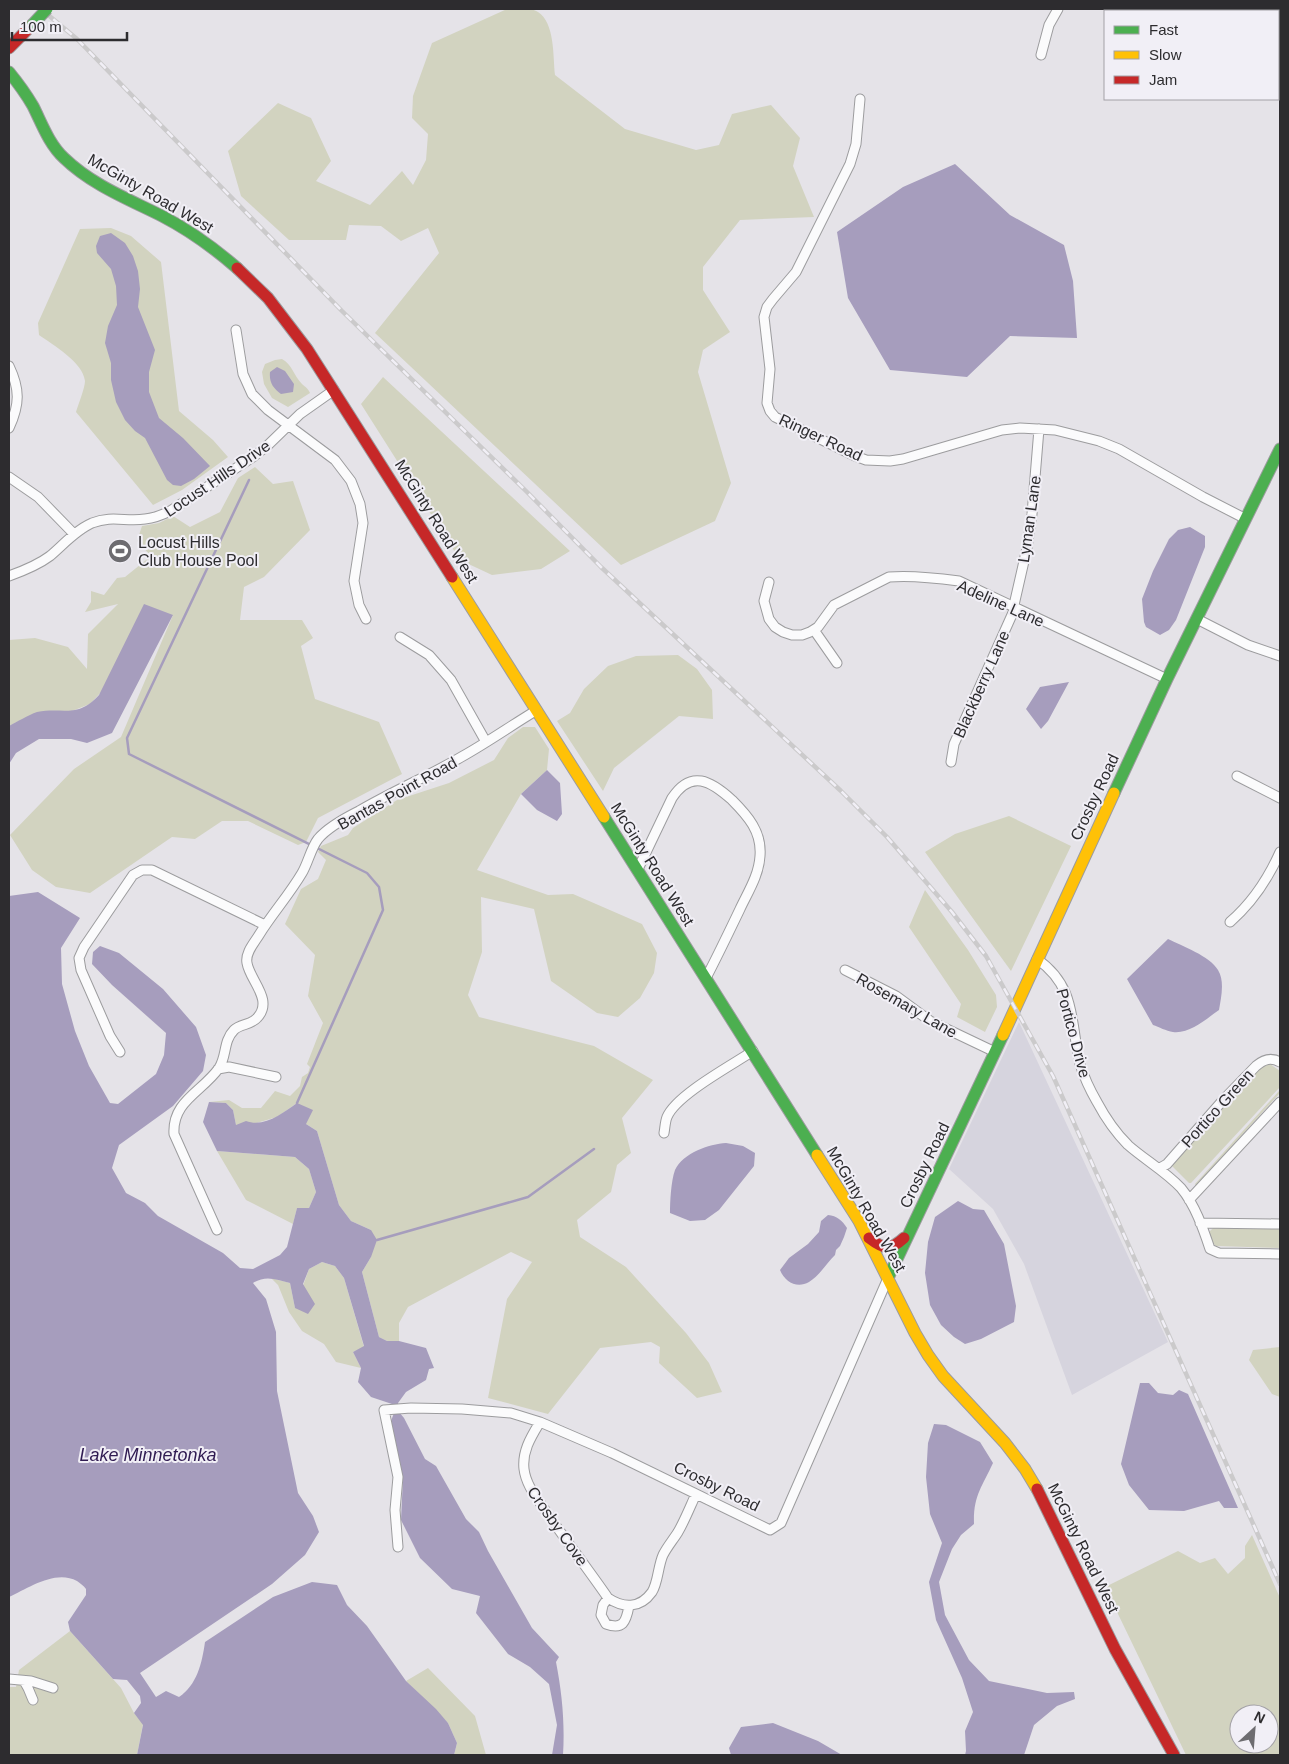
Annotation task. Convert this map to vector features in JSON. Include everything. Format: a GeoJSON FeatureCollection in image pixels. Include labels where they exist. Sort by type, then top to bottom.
{"type":"FeatureCollection","features":[{"type":"Feature","properties":{"kind":"main road"},"geometry":{"type":"LineString","coordinates":[[9,48],[47,9]]}},
{"type":"Feature","properties":{"kind":"main road","name":"McGinty Road West"},"geometry":{"type":"LineString","coordinates":[[9,72],[30,100],[39,123],[62,157],[110,191],[192,234],[226,258],[252,282],[296,334],[334,390],[859,1221],[928,1355],[943,1376],[1005,1444],[1025,1469],[1042,1497],[1115,1649],[1174,1755]]}},
{"type":"Feature","properties":{"kind":"main road","name":"Crosby Road"},"geometry":{"type":"LineString","coordinates":[[888,1278],[995,1052],[1167,679],[1280,449]]}},
{"type":"Feature","properties":{"kind":"main road"},"geometry":{"type":"LineString","coordinates":[[866,1235],[883,1247],[895,1247],[914,1222]]}},
{"type":"Feature","properties":{"kind":"street"},"geometry":{"type":"LineString","coordinates":[[1041,55],[1049,25],[1058,9]]}},
{"type":"Feature","properties":{"kind":"street","name":"Ringer Road"},"geometry":{"type":"LineString","coordinates":[[860,99],[856,144],[850,164],[796,272],[773,299],[764,317],[770,369],[767,403],[775,417],[855,456],[878,461],[902,459],[1002,430],[1020,428],[1039,429],[1077,434],[1112,446],[1246,519]]}},
{"type":"Feature","properties":{"kind":"street"},"geometry":{"type":"LineString","coordinates":[[236,330],[243,374],[252,394],[268,410],[335,460],[351,481],[360,504],[363,523],[354,580],[359,605],[366,619]]}},
{"type":"Feature","properties":{"kind":"street"},"geometry":{"type":"LineString","coordinates":[[9,366],[17,384],[18,402],[9,428]]}},
{"type":"Feature","properties":{"kind":"street","name":"Locust Hills Drive"},"geometry":{"type":"LineString","coordinates":[[9,576],[48,558],[74,534],[91,523],[109,518],[143,520],[158,518],[253,457],[290,426],[300,414],[334,390]]}},
{"type":"Feature","properties":{"kind":"street","name":"Lyman Lane"},"geometry":{"type":"LineString","coordinates":[[1015,608],[1014,605],[1027,548],[1032,514],[1039,429]]}},
{"type":"Feature","properties":{"kind":"street"},"geometry":{"type":"LineString","coordinates":[[9,477],[38,497],[74,534]]}},
{"type":"Feature","properties":{"kind":"street","name":"Adeline Lane"},"geometry":{"type":"LineString","coordinates":[[814,630],[834,604],[889,577],[898,576],[959,582],[1167,679]]}},
{"type":"Feature","properties":{"kind":"street"},"geometry":{"type":"LineString","coordinates":[[769,582],[764,601],[769,619],[775,627],[792,635],[802,635],[814,630],[836,663]]}},
{"type":"Feature","properties":{"kind":"street","name":"Blackberry Lane"},"geometry":{"type":"LineString","coordinates":[[952,762],[954,744],[1015,608]]}},
{"type":"Feature","properties":{"kind":"street"},"geometry":{"type":"LineString","coordinates":[[1197,619],[1248,645],[1280,656]]}},
{"type":"Feature","properties":{"kind":"street"},"geometry":{"type":"LineString","coordinates":[[400,637],[428,655],[451,680],[486,742]]}},
{"type":"Feature","properties":{"kind":"street","name":"Bantas Point Road"},"geometry":{"type":"LineString","coordinates":[[217,1230],[174,1134],[174,1124],[176,1114],[183,1104],[218,1069],[230,1034],[235,1028],[251,1023],[257,1018],[263,1008],[262,998],[247,963],[248,954],[265,925],[302,872],[318,839],[340,821],[464,756],[537,710]]}},
{"type":"Feature","properties":{"kind":"street"},"geometry":{"type":"LineString","coordinates":[[1237,776],[1280,798]]}},
{"type":"Feature","properties":{"kind":"street"},"geometry":{"type":"LineString","coordinates":[[638,869],[672,798],[684,784],[693,782],[711,783],[719,788],[750,819],[760,841],[759,866],[706,978]]}},
{"type":"Feature","properties":{"kind":"street"},"geometry":{"type":"LineString","coordinates":[[1230,922],[1248,905],[1262,886],[1280,852]]}},
{"type":"Feature","properties":{"kind":"street"},"geometry":{"type":"LineString","coordinates":[[120,1052],[110,1036],[81,970],[79,958],[93,932],[133,875],[142,870],[152,870],[265,925]]}},
{"type":"Feature","properties":{"kind":"street","name":"Portico Drive"},"geometry":{"type":"LineString","coordinates":[[1037,959],[1052,972],[1064,988],[1069,1000],[1083,1073],[1097,1103],[1127,1144],[1160,1168],[1177,1184],[1189,1200],[1210,1249],[1215,1253],[1280,1254]]}},
{"type":"Feature","properties":{"kind":"street","name":"Rosemary Lane"},"geometry":{"type":"LineString","coordinates":[[845,970],[896,996],[930,1021],[995,1052]]}},
{"type":"Feature","properties":{"kind":"street"},"geometry":{"type":"LineString","coordinates":[[664,1133],[666,1118],[675,1106],[701,1084],[753,1051]]}},
{"type":"Feature","properties":{"kind":"street","name":"Portico Green"},"geometry":{"type":"LineString","coordinates":[[1160,1168],[1166,1164],[1261,1061],[1275,1059],[1280,1062]]}},
{"type":"Feature","properties":{"kind":"street"},"geometry":{"type":"LineString","coordinates":[[218,1069],[229,1067],[276,1077]]}},
{"type":"Feature","properties":{"kind":"street"},"geometry":{"type":"LineString","coordinates":[[1189,1200],[1280,1102]]}},
{"type":"Feature","properties":{"kind":"street"},"geometry":{"type":"LineString","coordinates":[[1200,1223],[1280,1224]]}},
{"type":"Feature","properties":{"kind":"street","name":"Crosby Road"},"geometry":{"type":"LineString","coordinates":[[398,1547],[395,1510],[398,1476],[384,1410],[396,1409],[462,1409],[511,1413],[540,1422],[612,1453],[770,1530],[781,1523],[888,1278]]}},
{"type":"Feature","properties":{"kind":"street","name":"Crosby Cove"},"geometry":{"type":"LineString","coordinates":[[540,1422],[527,1443],[524,1468],[528,1485],[608,1598]]}},
{"type":"Feature","properties":{"kind":"street"},"geometry":{"type":"LineString","coordinates":[[629,1606],[623,1624],[615,1627],[606,1624],[601,1615],[603,1605],[608,1598],[618,1604],[629,1606],[641,1603],[652,1592],[663,1556],[677,1533],[696,1494]]}},
{"type":"Feature","properties":{"kind":"street"},"geometry":{"type":"LineString","coordinates":[[9,1679],[42,1684],[53,1688]]}},
{"type":"Feature","properties":{"kind":"street"},"geometry":{"type":"LineString","coordinates":[[24,1681],[33,1700]]}},
{"type":"Feature","properties":{"kind":"shaded area"},"geometry":{"type":"Polygon","coordinates":[[[1019,1022],[1168,1342],[1072,1395],[1024,1264],[993,1209],[949,1169],[1019,1022]]]}},
{"type":"Feature","properties":{"kind":"green space"},"geometry":{"type":"Polygon","coordinates":[[[507,9],[531,9],[544,17],[552,40],[555,75],[625,129],[696,150],[719,145],[732,114],[771,105],[800,138],[793,166],[814,217],[740,220],[703,267],[703,290],[730,332],[703,350],[698,372],[731,483],[715,521],[621,565],[375,333],[439,253],[428,228],[401,241],[381,226],[349,225],[346,240],[289,240],[241,196],[228,151],[278,103],[311,118],[331,161],[316,181],[370,205],[402,171],[413,185],[426,160],[428,134],[412,118],[413,96],[432,43],[507,9]]]}},
{"type":"Feature","properties":{"kind":"green space"},"geometry":{"type":"Polygon","coordinates":[[[111,228],[131,236],[161,262],[179,411],[213,440],[228,457],[182,490],[153,505],[76,412],[85,381],[79,367],[59,349],[39,335],[38,323],[80,229],[111,228]]]}},
{"type":"Feature","properties":{"kind":"green space"},"geometry":{"type":"Polygon","coordinates":[[[282,359],[310,393],[288,407],[272,398],[264,384],[262,372],[265,364],[282,359]]]}},
{"type":"Feature","properties":{"kind":"green space"},"geometry":{"type":"Polygon","coordinates":[[[383,377],[570,551],[541,569],[492,575],[460,560],[361,404],[383,377]]]}},
{"type":"Feature","properties":{"kind":"green space"},"geometry":{"type":"Polygon","coordinates":[[[255,467],[273,484],[293,481],[310,530],[264,577],[244,587],[240,620],[302,620],[313,638],[301,646],[315,699],[379,722],[402,774],[318,818],[306,842],[298,845],[248,821],[222,821],[195,839],[172,837],[90,893],[56,887],[32,870],[10,835],[74,769],[121,737],[173,615],[90,704],[72,711],[36,713],[9,726],[9,640],[35,638],[68,647],[87,669],[88,634],[118,604],[85,612],[91,602],[91,591],[104,595],[117,578],[125,577],[151,556],[137,541],[142,526],[159,523],[173,516],[190,527],[220,512],[238,478],[255,467]]]}},
{"type":"Feature","properties":{"kind":"green space"},"geometry":{"type":"Polygon","coordinates":[[[678,655],[697,669],[712,690],[713,719],[679,716],[614,768],[603,791],[557,721],[570,713],[584,689],[608,666],[636,656],[678,655]]]}},
{"type":"Feature","properties":{"kind":"green space"},"geometry":{"type":"Polygon","coordinates":[[[523,727],[535,727],[549,749],[547,770],[521,794],[477,870],[548,895],[573,894],[642,924],[657,953],[654,973],[640,998],[618,1017],[597,1013],[551,981],[534,909],[481,897],[482,952],[468,995],[479,1017],[594,1046],[653,1080],[622,1118],[631,1153],[617,1165],[611,1192],[577,1220],[580,1237],[626,1267],[686,1333],[709,1363],[722,1392],[697,1398],[659,1363],[660,1347],[651,1342],[600,1348],[548,1414],[488,1398],[507,1299],[532,1262],[511,1252],[408,1307],[399,1323],[399,1341],[387,1341],[379,1337],[362,1272],[371,1257],[371,1230],[351,1221],[339,1205],[317,1131],[306,1124],[297,1103],[277,1117],[253,1124],[236,1125],[233,1110],[226,1103],[209,1102],[229,1100],[242,1108],[261,1108],[275,1091],[290,1096],[300,1086],[302,1077],[308,1073],[310,1067],[307,1064],[323,1023],[308,996],[315,955],[285,924],[301,889],[318,879],[326,860],[318,852],[321,846],[348,835],[353,828],[397,800],[449,783],[494,760],[508,738],[523,727]]]}},
{"type":"Feature","properties":{"kind":"green space"},"geometry":{"type":"Polygon","coordinates":[[[1009,816],[1071,846],[1011,971],[925,852],[955,834],[1009,816]]]}},
{"type":"Feature","properties":{"kind":"green space"},"geometry":{"type":"Polygon","coordinates":[[[925,890],[968,950],[996,995],[997,1007],[985,1032],[957,1017],[961,1004],[909,927],[925,890]]]}},
{"type":"Feature","properties":{"kind":"green space"},"geometry":{"type":"Polygon","coordinates":[[[1270,1064],[1280,1071],[1280,1087],[1189,1183],[1171,1165],[1256,1069],[1270,1064]]]}},
{"type":"Feature","properties":{"kind":"green space"},"geometry":{"type":"Polygon","coordinates":[[[1279,1091],[1280,1093],[1196,1186],[1195,1184],[1279,1091]]]}},
{"type":"Feature","properties":{"kind":"green space"},"geometry":{"type":"Polygon","coordinates":[[[217,1151],[295,1157],[309,1169],[316,1192],[309,1208],[297,1208],[293,1224],[246,1200],[217,1151]]]}},
{"type":"Feature","properties":{"kind":"green space"},"geometry":{"type":"Polygon","coordinates":[[[1215,1226],[1280,1228],[1280,1248],[1216,1246],[1211,1241],[1210,1236],[1210,1231],[1215,1226]]]}},
{"type":"Feature","properties":{"kind":"green space"},"geometry":{"type":"Polygon","coordinates":[[[322,1262],[335,1266],[344,1278],[364,1347],[353,1352],[361,1368],[336,1362],[324,1344],[302,1331],[289,1312],[278,1285],[271,1278],[290,1283],[295,1308],[309,1269],[322,1262]]]}},
{"type":"Feature","properties":{"kind":"green space"},"geometry":{"type":"Polygon","coordinates":[[[1280,1347],[1280,1397],[1272,1394],[1249,1360],[1253,1350],[1280,1347]]]}},
{"type":"Feature","properties":{"kind":"green space"},"geometry":{"type":"Polygon","coordinates":[[[1252,1535],[1280,1598],[1280,1755],[1186,1755],[1105,1587],[1178,1551],[1200,1563],[1215,1558],[1228,1574],[1245,1558],[1245,1546],[1252,1535]]]}},
{"type":"Feature","properties":{"kind":"green space"},"geometry":{"type":"Polygon","coordinates":[[[70,1631],[121,1688],[134,1713],[143,1724],[137,1755],[10,1755],[9,1687],[16,1687],[19,1670],[70,1631]]]}},
{"type":"Feature","properties":{"kind":"green space"},"geometry":{"type":"Polygon","coordinates":[[[428,1668],[475,1716],[486,1755],[454,1755],[457,1743],[448,1723],[406,1681],[428,1668]]]}},
{"type":"Feature","properties":{"kind":"water"},"geometry":{"type":"Polygon","coordinates":[[[955,164],[1010,215],[1064,245],[1073,281],[1077,338],[1010,336],[967,377],[890,370],[848,298],[837,232],[903,187],[955,164]]]}},
{"type":"Feature","properties":{"kind":"water"},"geometry":{"type":"Polygon","coordinates":[[[111,233],[125,243],[133,256],[138,271],[140,289],[138,307],[155,350],[149,372],[149,392],[159,418],[183,438],[210,466],[194,479],[181,486],[173,485],[167,480],[145,438],[125,420],[116,402],[111,380],[111,363],[105,343],[108,326],[117,305],[116,286],[111,269],[97,253],[96,246],[100,236],[111,233]]]}},
{"type":"Feature","properties":{"kind":"water"},"geometry":{"type":"Polygon","coordinates":[[[277,367],[285,371],[294,384],[293,392],[281,394],[274,387],[270,379],[270,372],[277,367]]]}},
{"type":"Feature","properties":{"kind":"water"},"geometry":{"type":"Polygon","coordinates":[[[1190,527],[1205,536],[1205,547],[1176,620],[1169,630],[1160,635],[1146,627],[1142,599],[1169,539],[1178,530],[1190,527]]]}},
{"type":"Feature","properties":{"kind":"water","name":"Locust Hills Club House Pool"},"geometry":{"type":"Polygon","coordinates":[[[114,544],[122,545],[123,548],[128,549],[127,556],[116,557],[115,553],[110,550],[114,544]]]}},
{"type":"Feature","properties":{"kind":"water"},"geometry":{"type":"Polygon","coordinates":[[[144,604],[173,615],[112,733],[87,743],[71,739],[39,739],[16,753],[9,764],[9,726],[37,712],[77,710],[99,695],[144,604]]]}},
{"type":"Feature","properties":{"kind":"water"},"geometry":{"type":"Polygon","coordinates":[[[1069,682],[1048,721],[1041,729],[1026,709],[1040,687],[1069,682]]]}},
{"type":"Feature","properties":{"kind":"water"},"geometry":{"type":"Polygon","coordinates":[[[547,770],[560,783],[562,814],[557,821],[537,810],[521,794],[547,770]]]}},
{"type":"Feature","properties":{"kind":"water","name":"Lake Minnetonka"},"geometry":{"type":"Polygon","coordinates":[[[38,892],[80,918],[61,948],[62,984],[75,1031],[89,1066],[110,1103],[118,1104],[156,1074],[164,1055],[166,1033],[112,985],[92,964],[93,952],[100,946],[119,953],[163,989],[196,1027],[206,1055],[203,1071],[173,1106],[119,1145],[112,1168],[126,1193],[145,1203],[158,1216],[223,1253],[240,1268],[253,1269],[280,1255],[287,1247],[297,1208],[309,1208],[316,1192],[309,1169],[295,1157],[217,1151],[203,1122],[209,1102],[226,1103],[233,1110],[236,1125],[246,1121],[260,1123],[266,1121],[297,1103],[313,1110],[306,1124],[317,1131],[339,1205],[351,1221],[371,1230],[377,1240],[371,1257],[362,1272],[379,1337],[387,1341],[399,1341],[426,1348],[434,1368],[429,1369],[426,1380],[406,1392],[398,1403],[399,1412],[425,1459],[436,1466],[466,1519],[479,1532],[532,1628],[559,1657],[556,1662],[563,1708],[563,1755],[552,1755],[557,1725],[549,1684],[530,1667],[508,1654],[476,1613],[480,1596],[452,1589],[420,1558],[401,1520],[403,1478],[391,1421],[394,1413],[392,1404],[371,1397],[358,1382],[361,1368],[353,1352],[364,1346],[344,1278],[335,1266],[322,1262],[309,1269],[303,1284],[315,1304],[308,1314],[295,1308],[290,1283],[266,1278],[253,1283],[266,1299],[276,1332],[277,1391],[298,1493],[313,1516],[319,1532],[305,1555],[272,1584],[140,1673],[156,1697],[166,1691],[179,1697],[190,1686],[198,1673],[205,1642],[273,1597],[312,1582],[337,1585],[347,1605],[367,1626],[406,1681],[448,1723],[457,1743],[454,1755],[137,1755],[143,1725],[134,1713],[141,1703],[140,1696],[127,1680],[113,1679],[70,1631],[68,1622],[86,1595],[86,1589],[77,1581],[60,1577],[42,1581],[9,1597],[9,896],[38,892]]]}},
{"type":"Feature","properties":{"kind":"water"},"geometry":{"type":"Polygon","coordinates":[[[1168,939],[1209,960],[1218,970],[1221,979],[1222,990],[1219,1010],[1186,1031],[1170,1031],[1153,1025],[1127,979],[1168,939]]]}},
{"type":"Feature","properties":{"kind":"water"},"geometry":{"type":"Polygon","coordinates":[[[726,1143],[743,1146],[755,1153],[754,1166],[719,1210],[705,1220],[690,1221],[670,1213],[673,1180],[675,1170],[679,1164],[697,1150],[726,1143]]]}},
{"type":"Feature","properties":{"kind":"water"},"geometry":{"type":"Polygon","coordinates":[[[958,1201],[973,1209],[984,1210],[1004,1244],[1016,1306],[1014,1322],[981,1339],[965,1344],[941,1325],[930,1305],[925,1273],[928,1242],[935,1217],[958,1201]]]}},
{"type":"Feature","properties":{"kind":"water"},"geometry":{"type":"Polygon","coordinates":[[[828,1215],[839,1219],[847,1228],[835,1255],[820,1273],[809,1282],[800,1285],[788,1281],[780,1270],[789,1258],[808,1244],[819,1232],[821,1221],[828,1215]]]}},
{"type":"Feature","properties":{"kind":"water"},"geometry":{"type":"Polygon","coordinates":[[[1140,1383],[1149,1383],[1158,1393],[1173,1395],[1179,1390],[1188,1394],[1238,1508],[1224,1508],[1219,1501],[1184,1511],[1149,1510],[1129,1485],[1121,1464],[1140,1383]]]}},
{"type":"Feature","properties":{"kind":"water"},"geometry":{"type":"Polygon","coordinates":[[[934,1424],[946,1425],[980,1442],[993,1463],[977,1499],[974,1524],[961,1535],[952,1549],[939,1582],[945,1615],[969,1660],[989,1681],[1047,1693],[1074,1692],[1075,1699],[1057,1706],[1034,1725],[1024,1755],[965,1755],[965,1731],[973,1712],[962,1678],[936,1620],[929,1582],[942,1543],[930,1514],[926,1477],[928,1443],[934,1424]]]}},
{"type":"Feature","properties":{"kind":"water"},"geometry":{"type":"Polygon","coordinates":[[[773,1723],[818,1741],[842,1755],[731,1755],[729,1748],[741,1727],[773,1723]]]}},
{"type":"Feature","properties":{"kind":"waterway"},"geometry":{"type":"LineString","coordinates":[[249,480],[127,738],[129,754],[367,873],[379,887],[383,910],[297,1103]]}},
{"type":"Feature","properties":{"kind":"waterway"},"geometry":{"type":"LineString","coordinates":[[377,1240],[528,1197],[594,1149]]}},
{"type":"Feature","properties":{"kind":"railway"},"geometry":{"type":"LineString","coordinates":[[41,9],[77,39],[342,311],[601,567],[841,791],[887,837],[952,912],[986,956],[1053,1076],[1280,1584]]}},
{"type":"Feature","properties":{"kind":"traffic: fast"},"geometry":{"type":"LineString","coordinates":[[32,25],[47,9]]}},
{"type":"Feature","properties":{"kind":"traffic: fast"},"geometry":{"type":"LineString","coordinates":[[9,72],[33,106],[46,134],[54,146],[75,168],[98,184],[182,227],[210,246],[237,268]]}},
{"type":"Feature","properties":{"kind":"traffic: fast"},"geometry":{"type":"LineString","coordinates":[[1114,793],[1167,679],[1280,449]]}},
{"type":"Feature","properties":{"kind":"traffic: fast"},"geometry":{"type":"LineString","coordinates":[[604,817],[817,1155]]}},
{"type":"Feature","properties":{"kind":"traffic: fast"},"geometry":{"type":"LineString","coordinates":[[888,1278],[1003,1035]]}},
{"type":"Feature","properties":{"kind":"traffic: slow"},"geometry":{"type":"LineString","coordinates":[[452,577],[604,817]]}},
{"type":"Feature","properties":{"kind":"traffic: slow"},"geometry":{"type":"LineString","coordinates":[[1003,1035],[1114,793]]}},
{"type":"Feature","properties":{"kind":"traffic: slow"},"geometry":{"type":"LineString","coordinates":[[817,1155],[859,1221],[928,1355],[943,1376],[1005,1443],[1025,1469],[1037,1489]]}},
{"type":"Feature","properties":{"kind":"traffic: jam"},"geometry":{"type":"LineString","coordinates":[[9,48],[32,25]]}},
{"type":"Feature","properties":{"kind":"traffic: jam"},"geometry":{"type":"LineString","coordinates":[[237,268],[268,298],[307,349],[452,577]]}},
{"type":"Feature","properties":{"kind":"traffic: jam"},"geometry":{"type":"LineString","coordinates":[[869,1238],[886,1247],[895,1245],[904,1238]]}},
{"type":"Feature","properties":{"kind":"traffic: jam"},"geometry":{"type":"LineString","coordinates":[[1037,1489],[1115,1649],[1174,1755]]}},
{"type":"Feature","properties":{"kind":"place","name":"Locust Hills Club House Pool"},"geometry":{"type":"Point","coordinates":[120,551]}}]}
